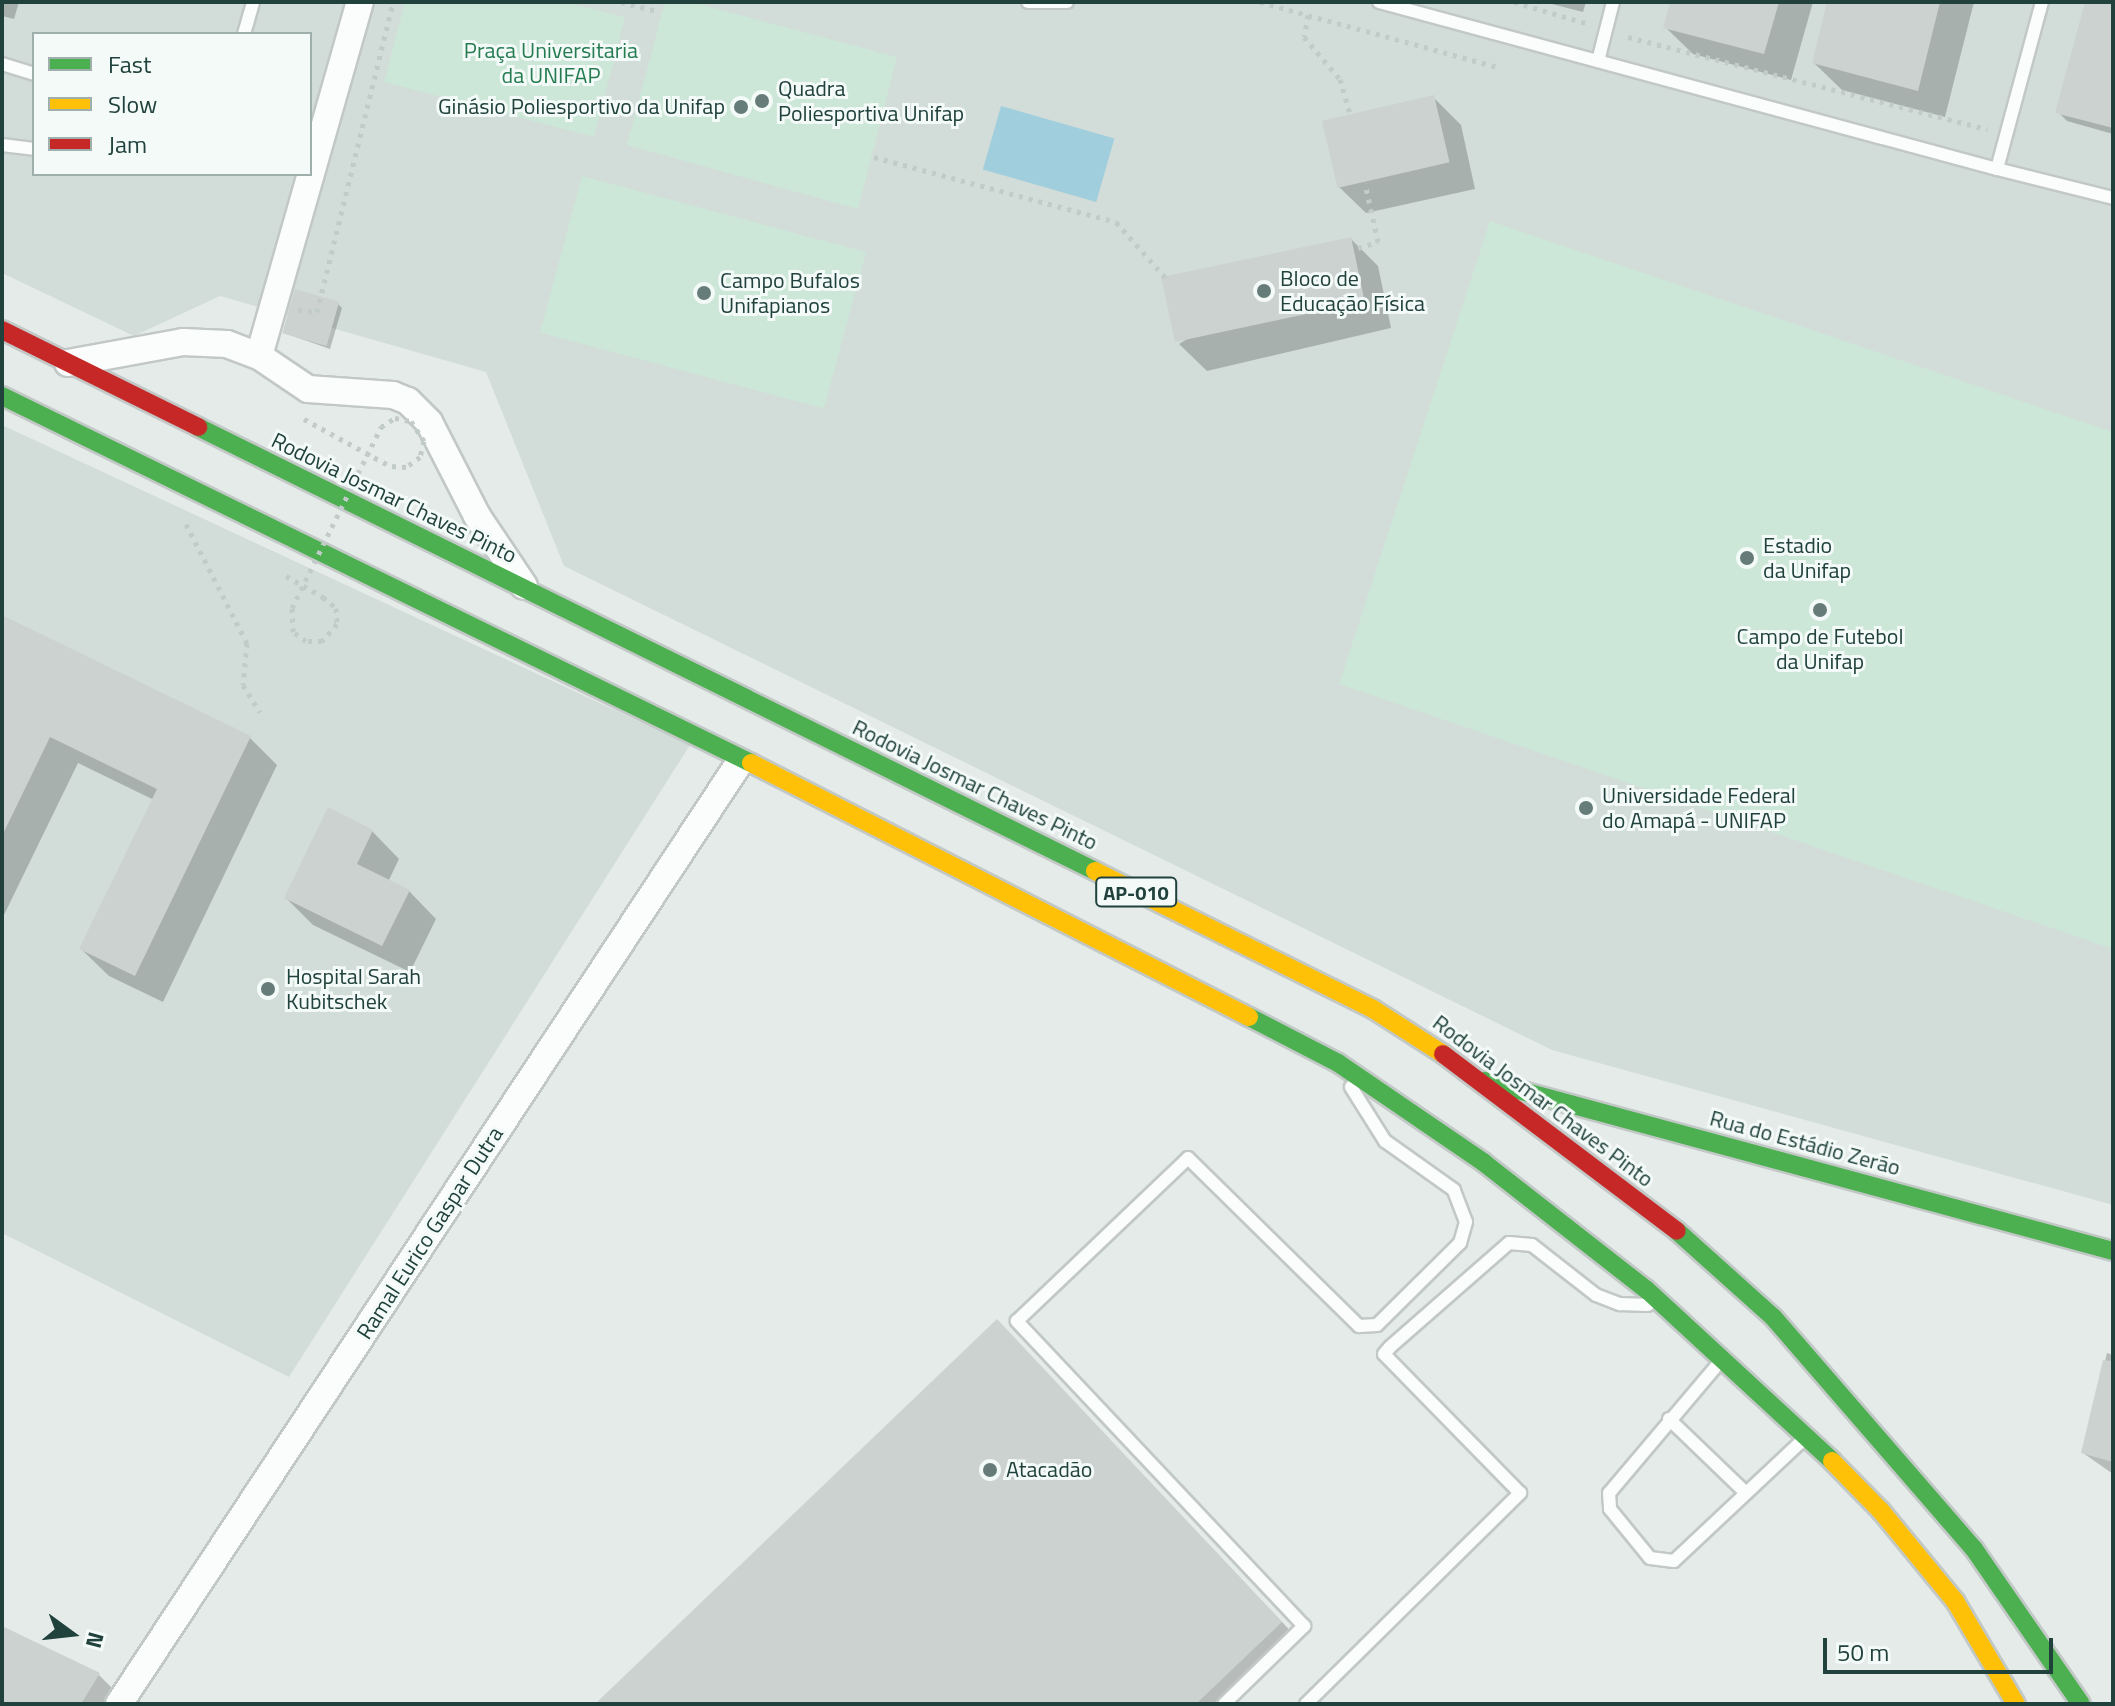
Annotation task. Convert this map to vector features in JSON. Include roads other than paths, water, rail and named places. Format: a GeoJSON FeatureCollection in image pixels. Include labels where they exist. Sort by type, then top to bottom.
{"type":"FeatureCollection","features":[{"type":"Feature","properties":{"kind":"main road","name":"Rodovia Josmar Chaves Pinto"},"geometry":{"type":"LineString","coordinates":[[2,330],[1373,1009],[1485,1081],[1672,1226],[1773,1317],[1974,1549],[2081,1704]]}},
{"type":"Feature","properties":{"kind":"main road","name":"AP-010"},"geometry":{"type":"LineString","coordinates":[[2,396],[607,690],[740,762],[1338,1063],[1483,1162],[1664,1305],[1807,1436],[1881,1511],[1955,1601],[2016,1704]]}},
{"type":"Feature","properties":{"kind":"main road","name":"Rua do Estádio Zerão"},"geometry":{"type":"LineString","coordinates":[[1485,1081],[2113,1251]]}},
{"type":"Feature","properties":{"kind":"street"},"geometry":{"type":"LineString","coordinates":[[315,150],[360,2]]}},
{"type":"Feature","properties":{"kind":"street"},"geometry":{"type":"LineString","coordinates":[[259,356],[308,176]]}},
{"type":"Feature","properties":{"kind":"street"},"geometry":{"type":"LineString","coordinates":[[68,363],[183,342],[227,344],[259,356],[308,389],[393,395],[408,401],[429,422],[477,516],[529,592]]}},
{"type":"Feature","properties":{"kind":"street","name":"Ramal Eurico Gaspar Dutra"},"geometry":{"type":"LineString","coordinates":[[119,1704],[740,762]]}},
{"type":"Feature","properties":{"kind":"lane"},"geometry":{"type":"LineString","coordinates":[[245,32],[253,2]]}},
{"type":"Feature","properties":{"kind":"lane"},"geometry":{"type":"LineString","coordinates":[[1028,2],[1067,2]]}},
{"type":"Feature","properties":{"kind":"lane"},"geometry":{"type":"LineString","coordinates":[[1379,2],[2113,198]]}},
{"type":"Feature","properties":{"kind":"lane"},"geometry":{"type":"LineString","coordinates":[[1598,61],[1613,2]]}},
{"type":"Feature","properties":{"kind":"lane"},"geometry":{"type":"LineString","coordinates":[[1997,169],[2042,2]]}},
{"type":"Feature","properties":{"kind":"lane"},"geometry":{"type":"LineString","coordinates":[[2,64],[32,73]]}},
{"type":"Feature","properties":{"kind":"lane"},"geometry":{"type":"LineString","coordinates":[[2,145],[32,149]]}},
{"type":"Feature","properties":{"kind":"lane"},"geometry":{"type":"LineString","coordinates":[[1224,1704],[1304,1626],[1017,1321],[1188,1158],[1359,1326],[1377,1325],[1460,1243],[1466,1222],[1454,1190],[1373,1128],[1338,1063]]}},
{"type":"Feature","properties":{"kind":"lane"},"geometry":{"type":"LineString","coordinates":[[1306,1704],[1520,1493],[1384,1354],[1390,1347],[1509,1243],[1532,1245],[1596,1295],[1620,1304],[1664,1305]]}},
{"type":"Feature","properties":{"kind":"lane"},"geometry":{"type":"LineString","coordinates":[[1724,1358],[1609,1493],[1610,1509],[1650,1558],[1674,1561],[1807,1436]]}},
{"type":"Feature","properties":{"kind":"lane"},"geometry":{"type":"LineString","coordinates":[[1669,1419],[1746,1493]]}},
{"type":"Feature","properties":{"kind":"water"},"geometry":{"type":"Polygon","coordinates":[[[1001,106],[1114,139],[1096,202],[983,169],[1001,106]]]}},
{"type":"Feature","properties":{"kind":"place","name":"Quadra Poliesportiva Unifap"},"geometry":{"type":"Point","coordinates":[762,101]}},
{"type":"Feature","properties":{"kind":"place","name":"Ginásio Poliesportivo da Unifap"},"geometry":{"type":"Point","coordinates":[741,107]}},
{"type":"Feature","properties":{"kind":"place","name":"Bloco de Educação Física"},"geometry":{"type":"Point","coordinates":[1264,291]}},
{"type":"Feature","properties":{"kind":"place","name":"Campo Bufalos Unifapianos"},"geometry":{"type":"Point","coordinates":[704,293]}},
{"type":"Feature","properties":{"kind":"place","name":"Estadio da Unifap"},"geometry":{"type":"Point","coordinates":[1747,558]}},
{"type":"Feature","properties":{"kind":"place","name":"Campo de Futebol da Unifap"},"geometry":{"type":"Point","coordinates":[1820,610]}},
{"type":"Feature","properties":{"kind":"place","name":"Universidade Federal do Amapá - UNIFAP"},"geometry":{"type":"Point","coordinates":[1586,808]}},
{"type":"Feature","properties":{"kind":"place","name":"Hospital Sarah Kubitschek"},"geometry":{"type":"Point","coordinates":[268,989]}},
{"type":"Feature","properties":{"kind":"place","name":"Atacadão"},"geometry":{"type":"Point","coordinates":[990,1470]}},
{"type":"Feature","properties":{"kind":"park label","name":"Praça Universitaria da UNIFAP"},"geometry":{"type":"Point","coordinates":[551,62]}}]}
